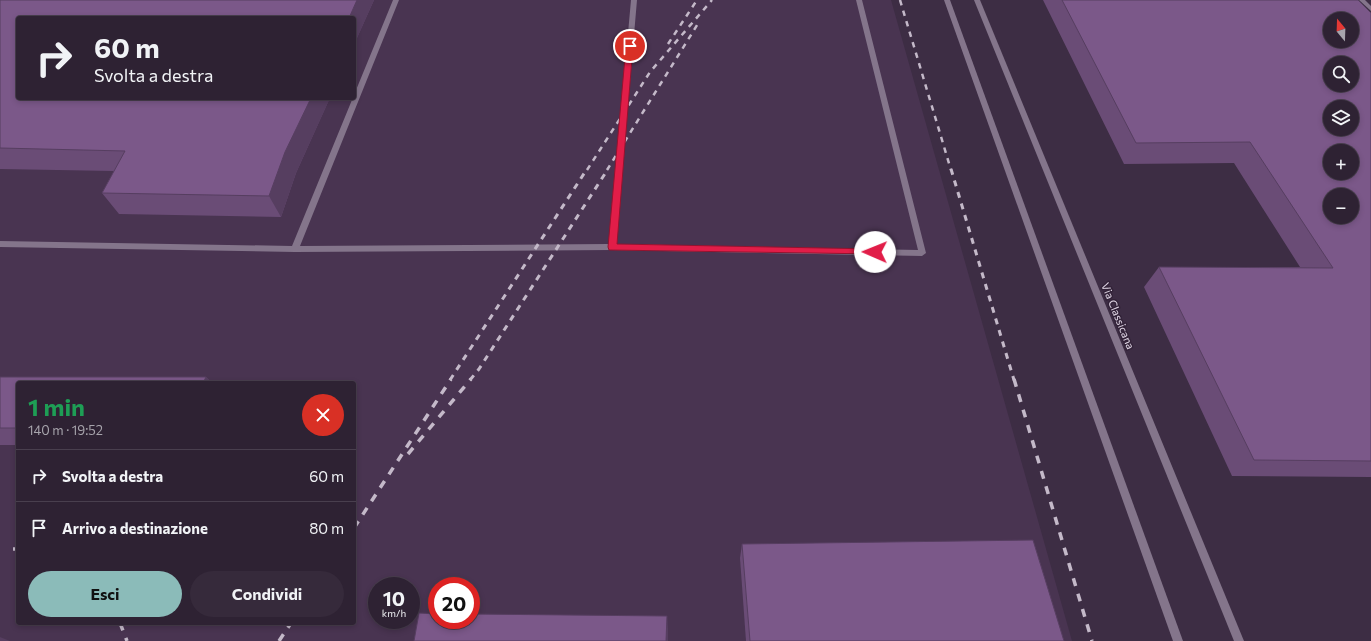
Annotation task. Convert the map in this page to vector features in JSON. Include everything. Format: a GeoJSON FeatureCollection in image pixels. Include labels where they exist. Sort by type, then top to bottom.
{"type":"FeatureCollection","features":[{"type":"Feature","properties":{"kind":"street"},"geometry":{"type":"LineString","coordinates":[[356,99],[396,0]]}},
{"type":"Feature","properties":{"kind":"street"},"geometry":{"type":"LineString","coordinates":[[612,247],[634,0]]}},
{"type":"Feature","properties":{"kind":"street"},"geometry":{"type":"LineString","coordinates":[[0,244],[295,249],[612,247],[922,253],[858,0]]}},
{"type":"Feature","properties":{"kind":"street"},"geometry":{"type":"LineString","coordinates":[[947,0],[1178,641]]}},
{"type":"Feature","properties":{"kind":"street","name":"Via Classicana"},"geometry":{"type":"LineString","coordinates":[[977,0],[1239,641]]}},
{"type":"Feature","properties":{"kind":"street"},"geometry":{"type":"LineString","coordinates":[[1362,0],[1371,9]]}},
{"type":"Feature","properties":{"kind":"street"},"geometry":{"type":"LineString","coordinates":[[295,249],[355,100]]}},
{"type":"Feature","properties":{"kind":"shaded area"},"geometry":{"type":"Polygon","coordinates":[[[0,0],[891,0],[1072,641],[0,641],[0,0]]]}},
{"type":"Feature","properties":{"kind":"building"},"geometry":{"type":"Polygon","coordinates":[[[0,0],[357,0],[350,16],[16,16],[16,100],[310,100],[285,152],[269,196],[102,193],[125,151],[0,148],[0,0]]]}},
{"type":"Feature","properties":{"kind":"building"},"geometry":{"type":"Polygon","coordinates":[[[1062,0],[1358,0],[1371,13],[1371,461],[1254,460],[1159,267],[1333,268],[1250,142],[1136,143],[1062,0]]]}},
{"type":"Feature","properties":{"kind":"building"},"geometry":{"type":"Polygon","coordinates":[[[0,377],[206,377],[204,381],[16,381],[16,428],[0,428],[0,377]]]}},
{"type":"Feature","properties":{"kind":"building"},"geometry":{"type":"Polygon","coordinates":[[[1033,540],[1064,641],[750,641],[742,544],[1033,540]]]}},
{"type":"Feature","properties":{"kind":"building"},"geometry":{"type":"Polygon","coordinates":[[[420,613],[428,614],[428,629],[480,629],[480,614],[667,616],[666,641],[414,641],[416,629],[420,629],[420,613]]]}},
{"type":"Feature","properties":{"kind":"railway"},"geometry":{"type":"LineString","coordinates":[[668,44],[697,0]]}},
{"type":"Feature","properties":{"kind":"railway"},"geometry":{"type":"LineString","coordinates":[[587,170],[650,72],[712,0]]}},
{"type":"Feature","properties":{"kind":"railway"},"geometry":{"type":"LineString","coordinates":[[900,0],[951,170]]}},
{"type":"Feature","properties":{"kind":"railway"},"geometry":{"type":"LineString","coordinates":[[607,170],[699,22]]}},
{"type":"Feature","properties":{"kind":"railway"},"geometry":{"type":"LineString","coordinates":[[450,380],[587,169]]}},
{"type":"Feature","properties":{"kind":"railway"},"geometry":{"type":"LineString","coordinates":[[470,380],[479,369],[608,169]]}},
{"type":"Feature","properties":{"kind":"railway"},"geometry":{"type":"LineString","coordinates":[[951,169],[1014,380]]}},
{"type":"Feature","properties":{"kind":"railway"},"geometry":{"type":"LineString","coordinates":[[356,525],[451,379]]}},
{"type":"Feature","properties":{"kind":"railway"},"geometry":{"type":"LineString","coordinates":[[408,454],[471,379]]}},
{"type":"Feature","properties":{"kind":"railway"},"geometry":{"type":"LineString","coordinates":[[1014,379],[1092,641]]}},
{"type":"Feature","properties":{"kind":"railway"},"geometry":{"type":"LineString","coordinates":[[121,625],[127,641]]}},
{"type":"Feature","properties":{"kind":"railway"},"geometry":{"type":"LineString","coordinates":[[279,641],[290,625]]}},
{"type":"Feature","properties":{"kind":"route"},"geometry":{"type":"LineString","coordinates":[[630,46],[612,247],[875,252]]}}]}
